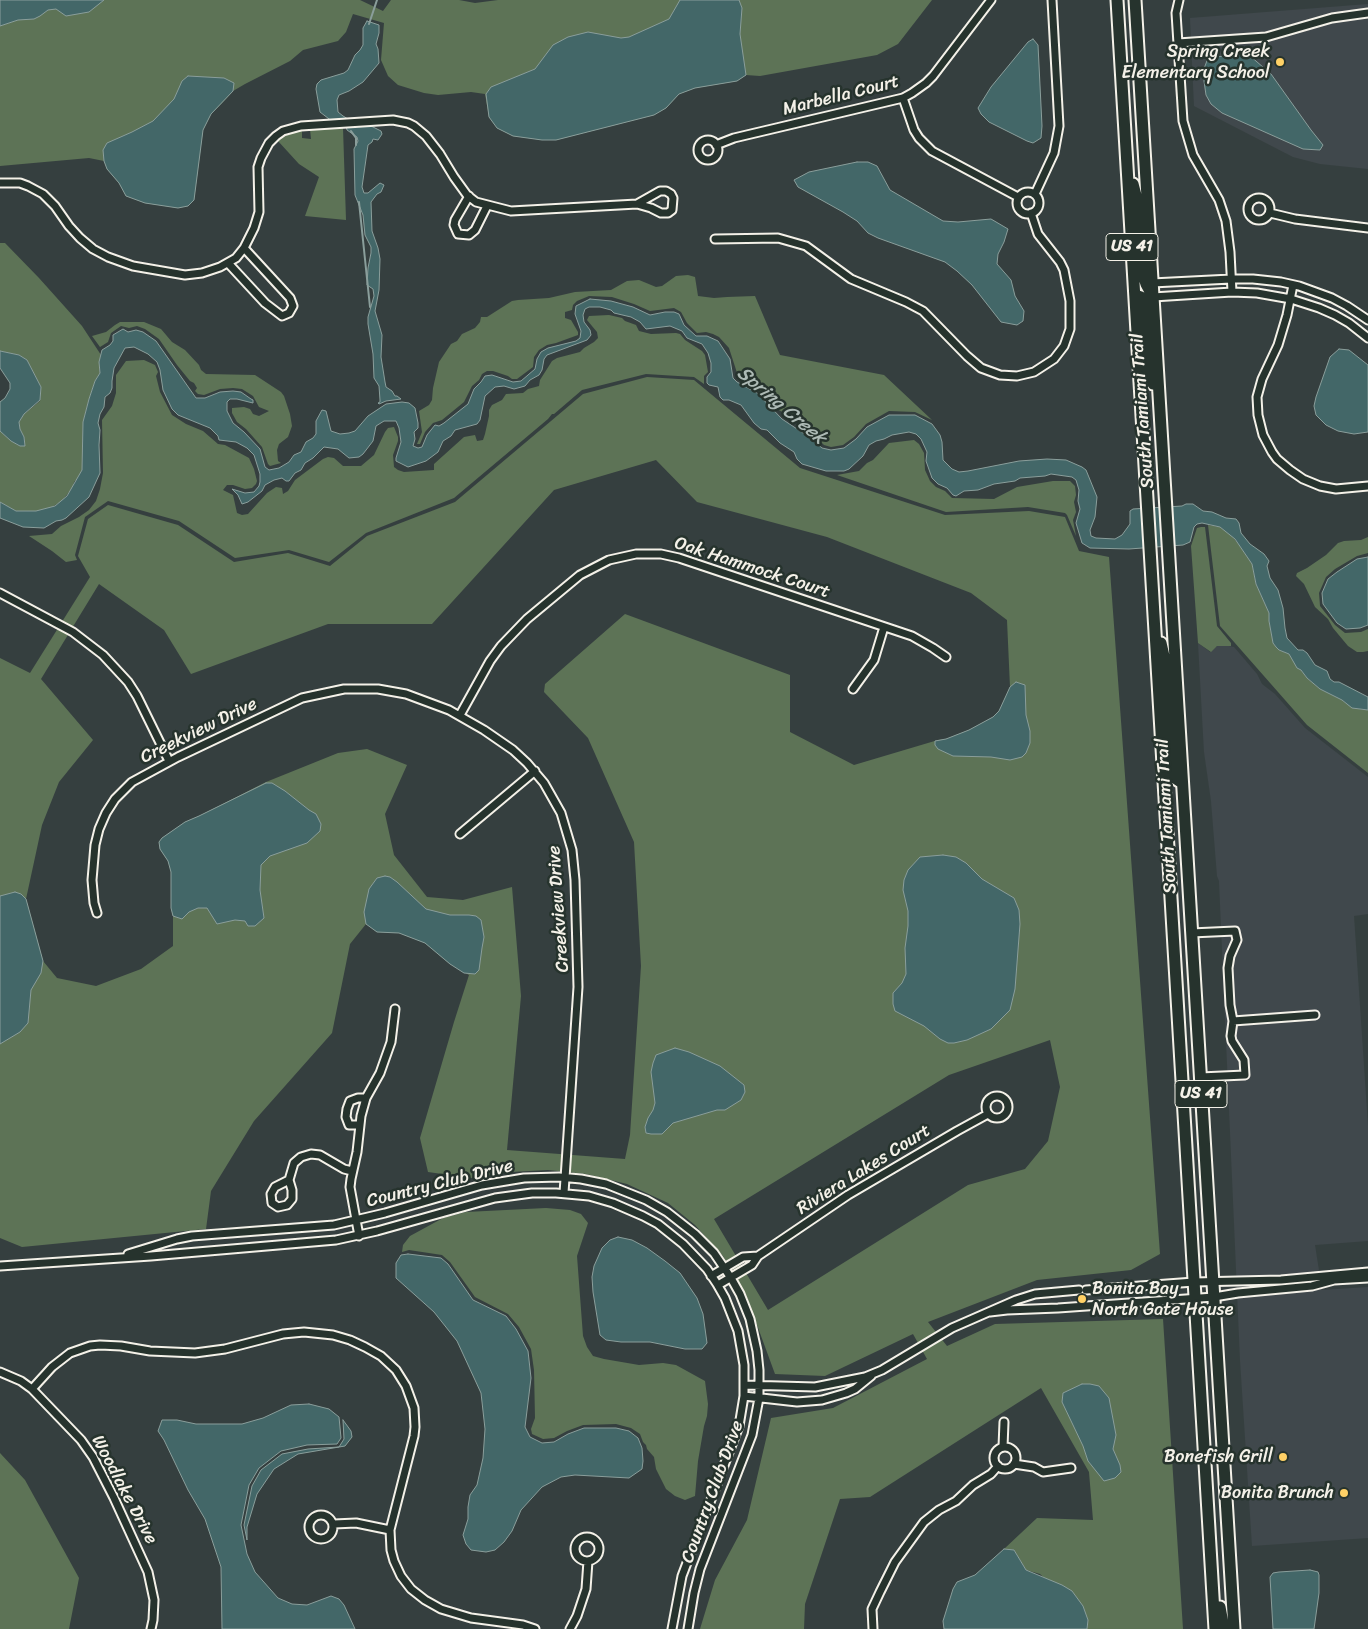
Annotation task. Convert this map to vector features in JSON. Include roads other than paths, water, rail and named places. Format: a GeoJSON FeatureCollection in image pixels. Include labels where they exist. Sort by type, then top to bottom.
{"type":"FeatureCollection","features":[{"type":"Feature","properties":{"kind":"main road","name":"South Tamiami Trail"},"geometry":{"type":"LineString","coordinates":[[1116,0],[1215,1629]]}},
{"type":"Feature","properties":{"kind":"main road","name":"South Tamiami Trail"},"geometry":{"type":"LineString","coordinates":[[1135,0],[1234,1629]]}},
{"type":"Feature","properties":{"kind":"main road"},"geometry":{"type":"LineString","coordinates":[[1126,150],[1140,211],[1142,272],[1153,297]]}},
{"type":"Feature","properties":{"kind":"main road"},"geometry":{"type":"LineString","coordinates":[[1135,294],[1141,297],[1144,303],[1148,364],[1160,410]]}},
{"type":"Feature","properties":{"kind":"main road"},"geometry":{"type":"LineString","coordinates":[[1153,604],[1166,665],[1173,775],[1182,783]]}},
{"type":"Feature","properties":{"kind":"main road"},"geometry":{"type":"LineString","coordinates":[[1212,1571],[1224,1629]]}},
{"type":"Feature","properties":{"kind":"street","name":"Marbella Court"},"geometry":{"type":"LineString","coordinates":[[716,145],[734,138],[903,98],[926,82],[991,0]]}},
{"type":"Feature","properties":{"kind":"street"},"geometry":{"type":"LineString","coordinates":[[1035,194],[1054,153],[1059,126],[1052,0]]}},
{"type":"Feature","properties":{"kind":"street"},"geometry":{"type":"LineString","coordinates":[[1179,0],[1176,13],[1184,129],[1192,155],[1223,210],[1228,231],[1232,292]]}},
{"type":"Feature","properties":{"kind":"street"},"geometry":{"type":"LineString","coordinates":[[1178,43],[1266,36],[1332,18],[1368,13]]}},
{"type":"Feature","properties":{"kind":"street"},"geometry":{"type":"LineString","coordinates":[[903,98],[914,130],[932,151],[1018,198]]}},
{"type":"Feature","properties":{"kind":"street"},"geometry":{"type":"LineString","coordinates":[[0,183],[20,183],[43,194],[80,238],[117,261],[185,275],[202,273],[228,263],[236,258],[244,248],[254,228],[259,212],[258,167],[265,150],[269,143],[283,131],[301,126],[392,120],[414,126],[421,130],[440,154],[454,177],[469,196],[476,202],[487,206],[511,211],[637,204],[661,213],[668,213],[672,210],[673,198],[666,191],[660,192],[637,204]]}},
{"type":"Feature","properties":{"kind":"street"},"geometry":{"type":"LineString","coordinates":[[1026,192],[1035,194],[1039,205],[1035,212],[1024,213],[1019,210],[1018,198],[1026,192]]}},
{"type":"Feature","properties":{"kind":"street"},"geometry":{"type":"LineString","coordinates":[[469,196],[454,225],[458,234],[469,235],[475,230],[487,206]]}},
{"type":"Feature","properties":{"kind":"street"},"geometry":{"type":"LineString","coordinates":[[715,239],[778,238],[806,246],[851,279],[923,311],[981,368],[1000,375],[1017,376],[1034,372],[1054,359],[1064,346],[1070,329],[1070,301],[1064,270],[1038,234],[1031,213]]}},
{"type":"Feature","properties":{"kind":"street"},"geometry":{"type":"LineString","coordinates":[[1270,213],[1368,228]]}},
{"type":"Feature","properties":{"kind":"street"},"geometry":{"type":"LineString","coordinates":[[228,263],[265,303],[282,316],[290,314],[293,306],[290,298],[244,248]]}},
{"type":"Feature","properties":{"kind":"street"},"geometry":{"type":"LineString","coordinates":[[1152,283],[1231,279],[1272,280],[1332,298],[1348,306],[1368,320]]}},
{"type":"Feature","properties":{"kind":"street"},"geometry":{"type":"LineString","coordinates":[[1293,285],[1278,345],[1259,388],[1257,406],[1263,435],[1277,459],[1303,479],[1320,486],[1336,489],[1368,486]]}},
{"type":"Feature","properties":{"kind":"street"},"geometry":{"type":"LineString","coordinates":[[1153,297],[1232,292],[1258,293],[1291,298],[1335,315],[1368,338]]}},
{"type":"Feature","properties":{"kind":"street","name":"Oak Hammock Court"},"geometry":{"type":"LineString","coordinates":[[460,715],[490,661],[512,633],[580,575],[609,560],[627,555],[652,554],[679,558],[922,641],[946,658]]}},
{"type":"Feature","properties":{"kind":"street"},"geometry":{"type":"LineString","coordinates":[[0,593],[73,632],[103,655],[128,682],[137,696],[169,761]]}},
{"type":"Feature","properties":{"kind":"street"},"geometry":{"type":"LineString","coordinates":[[853,689],[874,660],[884,627]]}},
{"type":"Feature","properties":{"kind":"street","name":"Creekview Drive"},"geometry":{"type":"LineString","coordinates":[[98,913],[94,903],[92,880],[95,845],[106,813],[132,782],[169,761],[293,702],[333,690],[360,688],[389,690],[425,700],[460,715],[500,740],[535,771],[561,813],[572,850],[575,880],[578,987],[564,1193]]}},
{"type":"Feature","properties":{"kind":"street"},"geometry":{"type":"LineString","coordinates":[[460,834],[535,771]]}},
{"type":"Feature","properties":{"kind":"street"},"geometry":{"type":"LineString","coordinates":[[1192,934],[1235,931],[1237,940],[1230,956],[1228,968],[1233,1021],[1231,1036],[1232,1041],[1244,1060],[1245,1075],[1200,1077]]}},
{"type":"Feature","properties":{"kind":"street"},"geometry":{"type":"LineString","coordinates":[[359,1236],[350,1186],[357,1152],[359,1125],[366,1098],[380,1073],[389,1050],[395,1009]]}},
{"type":"Feature","properties":{"kind":"street"},"geometry":{"type":"LineString","coordinates":[[1233,1021],[1315,1015]]}},
{"type":"Feature","properties":{"kind":"street"},"geometry":{"type":"LineString","coordinates":[[359,1125],[349,1126],[346,1117],[347,1109],[350,1101],[366,1098]]}},
{"type":"Feature","properties":{"kind":"street","name":"Riviera Lakes Court"},"geometry":{"type":"LineString","coordinates":[[718,1285],[752,1265],[758,1256],[848,1196],[988,1114]]}},
{"type":"Feature","properties":{"kind":"street"},"geometry":{"type":"LineString","coordinates":[[289,1180],[294,1163],[301,1157],[310,1154],[320,1155],[344,1169],[352,1171]]}},
{"type":"Feature","properties":{"kind":"street","name":"Country Club Drive"},"geometry":{"type":"LineString","coordinates":[[118,1257],[192,1236],[318,1227],[356,1220],[482,1185],[524,1178],[566,1178],[606,1184],[646,1200],[667,1212],[714,1253],[740,1294],[752,1327],[757,1351],[759,1386],[759,1398],[749,1444],[700,1569],[688,1629]]}},
{"type":"Feature","properties":{"kind":"street","name":"Country Club Drive"},"geometry":{"type":"LineString","coordinates":[[0,1266],[151,1256],[336,1240],[359,1236],[495,1198],[532,1193],[564,1193],[606,1200],[643,1216],[672,1234],[683,1244],[718,1285],[738,1331],[743,1356],[744,1396],[741,1417],[734,1441],[682,1576],[672,1629]]}},
{"type":"Feature","properties":{"kind":"street","name":"Riviera Lakes Court"},"geometry":{"type":"LineString","coordinates":[[711,1276],[744,1256],[758,1256]]}},
{"type":"Feature","properties":{"kind":"street"},"geometry":{"type":"LineString","coordinates":[[744,1385],[816,1387],[865,1377],[904,1358],[952,1328],[1035,1294],[1194,1282],[1281,1280],[1368,1272]]}},
{"type":"Feature","properties":{"kind":"street"},"geometry":{"type":"LineString","coordinates":[[990,1312],[1214,1297],[1238,1292],[1312,1286],[1334,1280],[1368,1278]]}},
{"type":"Feature","properties":{"kind":"street"},"geometry":{"type":"LineString","coordinates":[[32,1389],[62,1359],[80,1349],[100,1344],[150,1352],[195,1353],[225,1349],[294,1332],[324,1333],[350,1340],[381,1356],[396,1370],[406,1386],[414,1408],[414,1436],[390,1530],[391,1550],[397,1569],[411,1589],[441,1609],[461,1616],[523,1625],[535,1629]]}},
{"type":"Feature","properties":{"kind":"street","name":"Woodlake Drive"},"geometry":{"type":"LineString","coordinates":[[0,1372],[21,1381],[32,1389],[87,1448],[114,1498],[145,1563],[151,1580],[154,1610],[151,1629]]}},
{"type":"Feature","properties":{"kind":"street"},"geometry":{"type":"LineString","coordinates":[[744,1396],[797,1402],[830,1399],[855,1389],[877,1372]]}},
{"type":"Feature","properties":{"kind":"street"},"geometry":{"type":"LineString","coordinates":[[1003,1447],[1004,1422]]}},
{"type":"Feature","properties":{"kind":"street"},"geometry":{"type":"LineString","coordinates":[[998,1466],[995,1455],[1003,1447],[1013,1451],[1016,1459],[1014,1464]]}},
{"type":"Feature","properties":{"kind":"street"},"geometry":{"type":"LineString","coordinates":[[998,1466],[1006,1468],[1014,1464],[1034,1467],[1043,1472],[1071,1468]]}},
{"type":"Feature","properties":{"kind":"street"},"geometry":{"type":"LineString","coordinates":[[873,1629],[872,1608],[895,1562],[924,1522],[939,1510],[956,1501],[973,1485],[991,1474],[998,1466]]}},
{"type":"Feature","properties":{"kind":"street"},"geometry":{"type":"LineString","coordinates":[[334,1524],[356,1524],[390,1530]]}},
{"type":"Feature","properties":{"kind":"street"},"geometry":{"type":"LineString","coordinates":[[570,1629],[583,1598],[587,1580],[588,1561]]}},
{"type":"Feature","properties":{"kind":"water"},"geometry":{"type":"Polygon","coordinates":[[[0,0],[104,0],[89,12],[66,16],[56,9],[48,10],[34,19],[18,20],[0,26],[0,0]]]}},
{"type":"Feature","properties":{"kind":"water"},"geometry":{"type":"Polygon","coordinates":[[[680,0],[739,0],[742,8],[740,34],[746,75],[737,81],[695,88],[679,94],[666,108],[654,115],[556,140],[513,136],[497,128],[489,117],[486,94],[491,87],[535,69],[553,45],[568,37],[588,32],[621,38],[629,37],[669,19],[680,0]]]}},
{"type":"Feature","properties":{"kind":"water"},"geometry":{"type":"Polygon","coordinates":[[[367,21],[379,25],[376,44],[379,63],[363,82],[339,95],[337,100],[338,112],[343,116],[348,119],[359,120],[381,131],[382,134],[378,140],[373,139],[368,145],[362,187],[364,193],[368,193],[380,183],[384,185],[381,192],[371,202],[372,231],[380,259],[379,290],[375,311],[382,335],[381,357],[386,387],[401,399],[379,404],[379,386],[374,378],[373,354],[368,324],[374,296],[373,289],[367,285],[371,247],[365,235],[363,215],[355,195],[354,149],[358,141],[357,137],[347,130],[346,126],[333,122],[320,112],[316,89],[317,84],[321,80],[348,70],[355,55],[363,45],[363,28],[367,21]]]}},
{"type":"Feature","properties":{"kind":"water"},"geometry":{"type":"Polygon","coordinates":[[[1033,39],[1038,45],[1042,126],[1041,138],[1033,143],[989,122],[978,108],[991,87],[1028,42],[1033,39]]]}},
{"type":"Feature","properties":{"kind":"water"},"geometry":{"type":"Polygon","coordinates":[[[1249,55],[1271,74],[1323,145],[1320,150],[1303,149],[1222,113],[1211,104],[1206,95],[1204,81],[1205,66],[1208,58],[1249,55]]]}},
{"type":"Feature","properties":{"kind":"water"},"geometry":{"type":"Polygon","coordinates":[[[188,76],[224,78],[234,83],[233,91],[211,114],[203,130],[194,200],[188,206],[178,208],[145,203],[126,196],[119,183],[107,169],[103,150],[107,143],[153,121],[174,99],[182,81],[188,76]]]}},
{"type":"Feature","properties":{"kind":"water"},"geometry":{"type":"Polygon","coordinates":[[[857,162],[868,162],[877,166],[890,190],[943,221],[958,222],[991,219],[1008,229],[998,254],[997,264],[1011,280],[1015,296],[1024,311],[1023,321],[1017,325],[1001,322],[972,285],[945,262],[868,233],[857,221],[798,187],[794,180],[809,172],[857,162]]]}},
{"type":"Feature","properties":{"kind":"water"},"geometry":{"type":"Polygon","coordinates":[[[590,299],[611,301],[633,307],[650,315],[665,312],[679,314],[684,325],[696,336],[707,336],[718,341],[730,359],[733,378],[737,382],[757,393],[782,419],[822,448],[831,450],[844,448],[867,427],[889,415],[915,415],[932,424],[940,435],[943,460],[952,469],[959,472],[1019,461],[1047,459],[1066,460],[1082,467],[1086,470],[1097,497],[1095,517],[1090,530],[1091,536],[1096,538],[1115,539],[1122,535],[1130,524],[1130,511],[1133,509],[1193,504],[1203,511],[1236,519],[1241,533],[1269,561],[1267,566],[1270,578],[1278,590],[1283,608],[1287,638],[1298,650],[1303,650],[1307,653],[1315,665],[1327,671],[1330,679],[1334,682],[1339,682],[1368,697],[1368,710],[1352,708],[1342,700],[1320,689],[1297,668],[1289,654],[1276,647],[1273,643],[1269,613],[1256,584],[1252,564],[1235,539],[1220,527],[1202,523],[1197,524],[1194,527],[1190,542],[1183,545],[1129,549],[1090,548],[1082,543],[1076,523],[1080,509],[1078,501],[1079,490],[1076,480],[1072,477],[1051,474],[1020,478],[1015,481],[994,484],[978,490],[964,491],[956,496],[932,478],[926,461],[927,452],[921,439],[916,434],[909,432],[892,435],[869,445],[863,456],[849,469],[844,471],[826,471],[802,464],[794,452],[780,443],[767,430],[761,429],[754,423],[741,405],[729,400],[723,400],[720,397],[718,387],[707,383],[707,377],[711,372],[711,363],[708,353],[702,344],[687,338],[682,331],[670,326],[646,329],[640,322],[631,317],[600,307],[585,309],[583,315],[584,322],[591,335],[587,340],[547,355],[539,375],[530,380],[525,386],[514,389],[504,386],[495,387],[485,396],[480,420],[477,424],[455,430],[451,436],[443,441],[438,452],[426,461],[408,467],[396,461],[401,442],[399,428],[396,421],[384,421],[376,426],[373,441],[359,457],[349,458],[338,449],[324,447],[305,463],[301,470],[295,473],[289,481],[282,478],[274,480],[265,485],[262,491],[248,502],[242,504],[238,495],[232,489],[245,493],[254,492],[259,486],[260,474],[254,455],[247,448],[236,442],[219,440],[218,436],[210,428],[178,415],[172,409],[163,390],[157,362],[148,354],[134,347],[125,348],[114,368],[112,388],[105,397],[104,407],[100,414],[98,423],[100,430],[100,473],[89,497],[66,518],[44,528],[23,527],[0,518],[0,502],[16,511],[36,511],[55,506],[67,496],[82,470],[83,422],[95,381],[100,373],[99,362],[102,350],[113,341],[113,335],[123,329],[128,332],[136,330],[143,332],[156,341],[196,398],[205,398],[220,392],[233,391],[241,392],[253,400],[253,403],[230,399],[227,402],[227,411],[233,423],[260,449],[265,467],[269,470],[279,468],[289,462],[294,455],[301,452],[306,442],[316,434],[316,421],[322,410],[326,411],[331,431],[340,434],[355,431],[368,416],[386,404],[409,403],[415,408],[418,423],[418,428],[414,432],[413,446],[422,447],[427,435],[435,425],[439,426],[444,423],[468,404],[474,389],[485,376],[492,375],[513,382],[521,381],[535,369],[541,352],[580,338],[581,331],[575,314],[576,306],[590,299]]]}},
{"type":"Feature","properties":{"kind":"water"},"geometry":{"type":"Polygon","coordinates":[[[1339,349],[1349,350],[1368,365],[1368,432],[1354,434],[1338,431],[1326,425],[1316,415],[1314,406],[1316,397],[1330,357],[1339,349]]]}},
{"type":"Feature","properties":{"kind":"water"},"geometry":{"type":"Polygon","coordinates":[[[0,351],[19,355],[27,360],[41,387],[40,400],[24,414],[19,422],[25,446],[20,446],[11,441],[0,431],[0,402],[5,398],[10,389],[10,383],[0,368],[0,351]]]}},
{"type":"Feature","properties":{"kind":"water"},"geometry":{"type":"Polygon","coordinates":[[[1368,557],[1368,625],[1360,628],[1346,629],[1337,623],[1323,604],[1322,593],[1328,579],[1357,559],[1368,557]]]}},
{"type":"Feature","properties":{"kind":"water"},"geometry":{"type":"Polygon","coordinates":[[[1016,682],[1025,685],[1026,715],[1030,731],[1030,743],[1022,757],[1010,760],[991,757],[953,756],[938,749],[935,741],[969,730],[993,717],[999,711],[1010,687],[1016,682]]]}},
{"type":"Feature","properties":{"kind":"water"},"geometry":{"type":"Polygon","coordinates":[[[266,783],[272,783],[285,791],[316,814],[321,824],[320,831],[307,843],[270,856],[261,865],[260,890],[264,918],[255,926],[248,926],[245,921],[235,920],[217,924],[207,908],[198,908],[189,912],[182,919],[173,916],[171,908],[171,872],[168,861],[160,849],[159,842],[185,822],[266,783]]]}},
{"type":"Feature","properties":{"kind":"water"},"geometry":{"type":"Polygon","coordinates":[[[943,855],[956,857],[966,863],[982,879],[1014,898],[1019,910],[1020,924],[1015,989],[1010,1010],[991,1029],[967,1040],[954,1043],[948,1043],[940,1039],[924,1026],[895,1011],[893,1004],[893,993],[902,983],[906,974],[905,948],[908,911],[903,890],[904,880],[908,870],[920,857],[943,855]]]}},
{"type":"Feature","properties":{"kind":"water"},"geometry":{"type":"Polygon","coordinates":[[[385,876],[397,882],[426,909],[450,915],[476,916],[481,920],[484,937],[479,970],[475,974],[464,973],[425,943],[399,933],[377,932],[366,924],[364,912],[369,889],[377,878],[385,876]]]}},
{"type":"Feature","properties":{"kind":"water"},"geometry":{"type":"Polygon","coordinates":[[[15,892],[21,894],[26,899],[43,961],[41,973],[31,990],[28,1023],[20,1032],[0,1044],[0,896],[15,892]]]}},
{"type":"Feature","properties":{"kind":"water"},"geometry":{"type":"Polygon","coordinates":[[[675,1048],[720,1066],[744,1085],[745,1092],[741,1100],[725,1110],[717,1110],[673,1123],[662,1134],[646,1133],[645,1127],[655,1103],[651,1072],[653,1063],[656,1055],[675,1048]]]}},
{"type":"Feature","properties":{"kind":"water"},"geometry":{"type":"Polygon","coordinates":[[[618,1237],[632,1240],[647,1248],[680,1273],[697,1298],[703,1314],[707,1343],[702,1349],[685,1349],[650,1342],[606,1340],[600,1335],[593,1292],[592,1277],[594,1266],[602,1248],[610,1240],[618,1237]]]}},
{"type":"Feature","properties":{"kind":"water"},"geometry":{"type":"Polygon","coordinates":[[[408,1254],[441,1258],[448,1264],[473,1300],[506,1316],[516,1329],[528,1351],[531,1378],[525,1427],[530,1437],[542,1443],[554,1442],[584,1428],[616,1428],[629,1431],[638,1438],[642,1448],[642,1469],[629,1478],[575,1475],[561,1477],[542,1487],[521,1510],[512,1531],[495,1550],[486,1552],[471,1550],[466,1544],[463,1535],[468,1519],[470,1495],[477,1485],[483,1458],[485,1429],[481,1393],[457,1341],[434,1312],[396,1278],[396,1263],[401,1255],[408,1254]]]}},
{"type":"Feature","properties":{"kind":"water"},"geometry":{"type":"Polygon","coordinates":[[[1082,1384],[1099,1386],[1109,1398],[1116,1435],[1113,1449],[1121,1472],[1115,1478],[1104,1481],[1088,1461],[1062,1402],[1063,1393],[1082,1384]]]}},
{"type":"Feature","properties":{"kind":"water"},"geometry":{"type":"Polygon","coordinates":[[[309,1404],[329,1409],[339,1417],[341,1438],[337,1444],[307,1445],[281,1451],[259,1468],[249,1485],[241,1525],[247,1554],[255,1572],[278,1598],[292,1604],[307,1605],[331,1596],[339,1599],[344,1605],[355,1629],[222,1629],[221,1567],[205,1519],[158,1431],[162,1420],[177,1420],[196,1424],[242,1424],[263,1418],[291,1405],[309,1404]]]}},
{"type":"Feature","properties":{"kind":"water"},"geometry":{"type":"Polygon","coordinates":[[[343,1420],[351,1431],[352,1437],[345,1446],[298,1454],[274,1469],[257,1494],[247,1527],[247,1540],[244,1525],[252,1486],[261,1470],[282,1454],[308,1449],[339,1447],[344,1439],[343,1420]]]}},
{"type":"Feature","properties":{"kind":"water"},"geometry":{"type":"Polygon","coordinates":[[[1004,1549],[1014,1550],[1026,1570],[1072,1591],[1083,1606],[1088,1620],[1087,1629],[944,1629],[943,1621],[957,1582],[975,1575],[1004,1549]]]}},
{"type":"Feature","properties":{"kind":"water"},"geometry":{"type":"Polygon","coordinates":[[[1310,1570],[1318,1572],[1319,1575],[1319,1593],[1314,1629],[1273,1629],[1270,1577],[1273,1573],[1310,1570]]]}},
{"type":"Feature","properties":{"kind":"waterway"},"geometry":{"type":"LineString","coordinates":[[369,24],[377,0]]}},
{"type":"Feature","properties":{"kind":"waterway"},"geometry":{"type":"LineString","coordinates":[[351,131],[356,138],[356,145]]}},
{"type":"Feature","properties":{"kind":"waterway"},"geometry":{"type":"LineString","coordinates":[[359,202],[370,307]]}},
{"type":"Feature","properties":{"kind":"place","name":"Spring Creek Elementary School"},"geometry":{"type":"Point","coordinates":[1280,62]}},
{"type":"Feature","properties":{"kind":"place","name":"Bonita Bay North Gate House"},"geometry":{"type":"Point","coordinates":[1082,1299]}},
{"type":"Feature","properties":{"kind":"place","name":"Bonefish Grill"},"geometry":{"type":"Point","coordinates":[1283,1457]}},
{"type":"Feature","properties":{"kind":"place","name":"Bonita Brunch"},"geometry":{"type":"Point","coordinates":[1344,1493]}},
{"type":"Feature","properties":{"kind":"water label","name":"Spring Creek"},"geometry":{"type":"Point","coordinates":[781,406]}}]}
